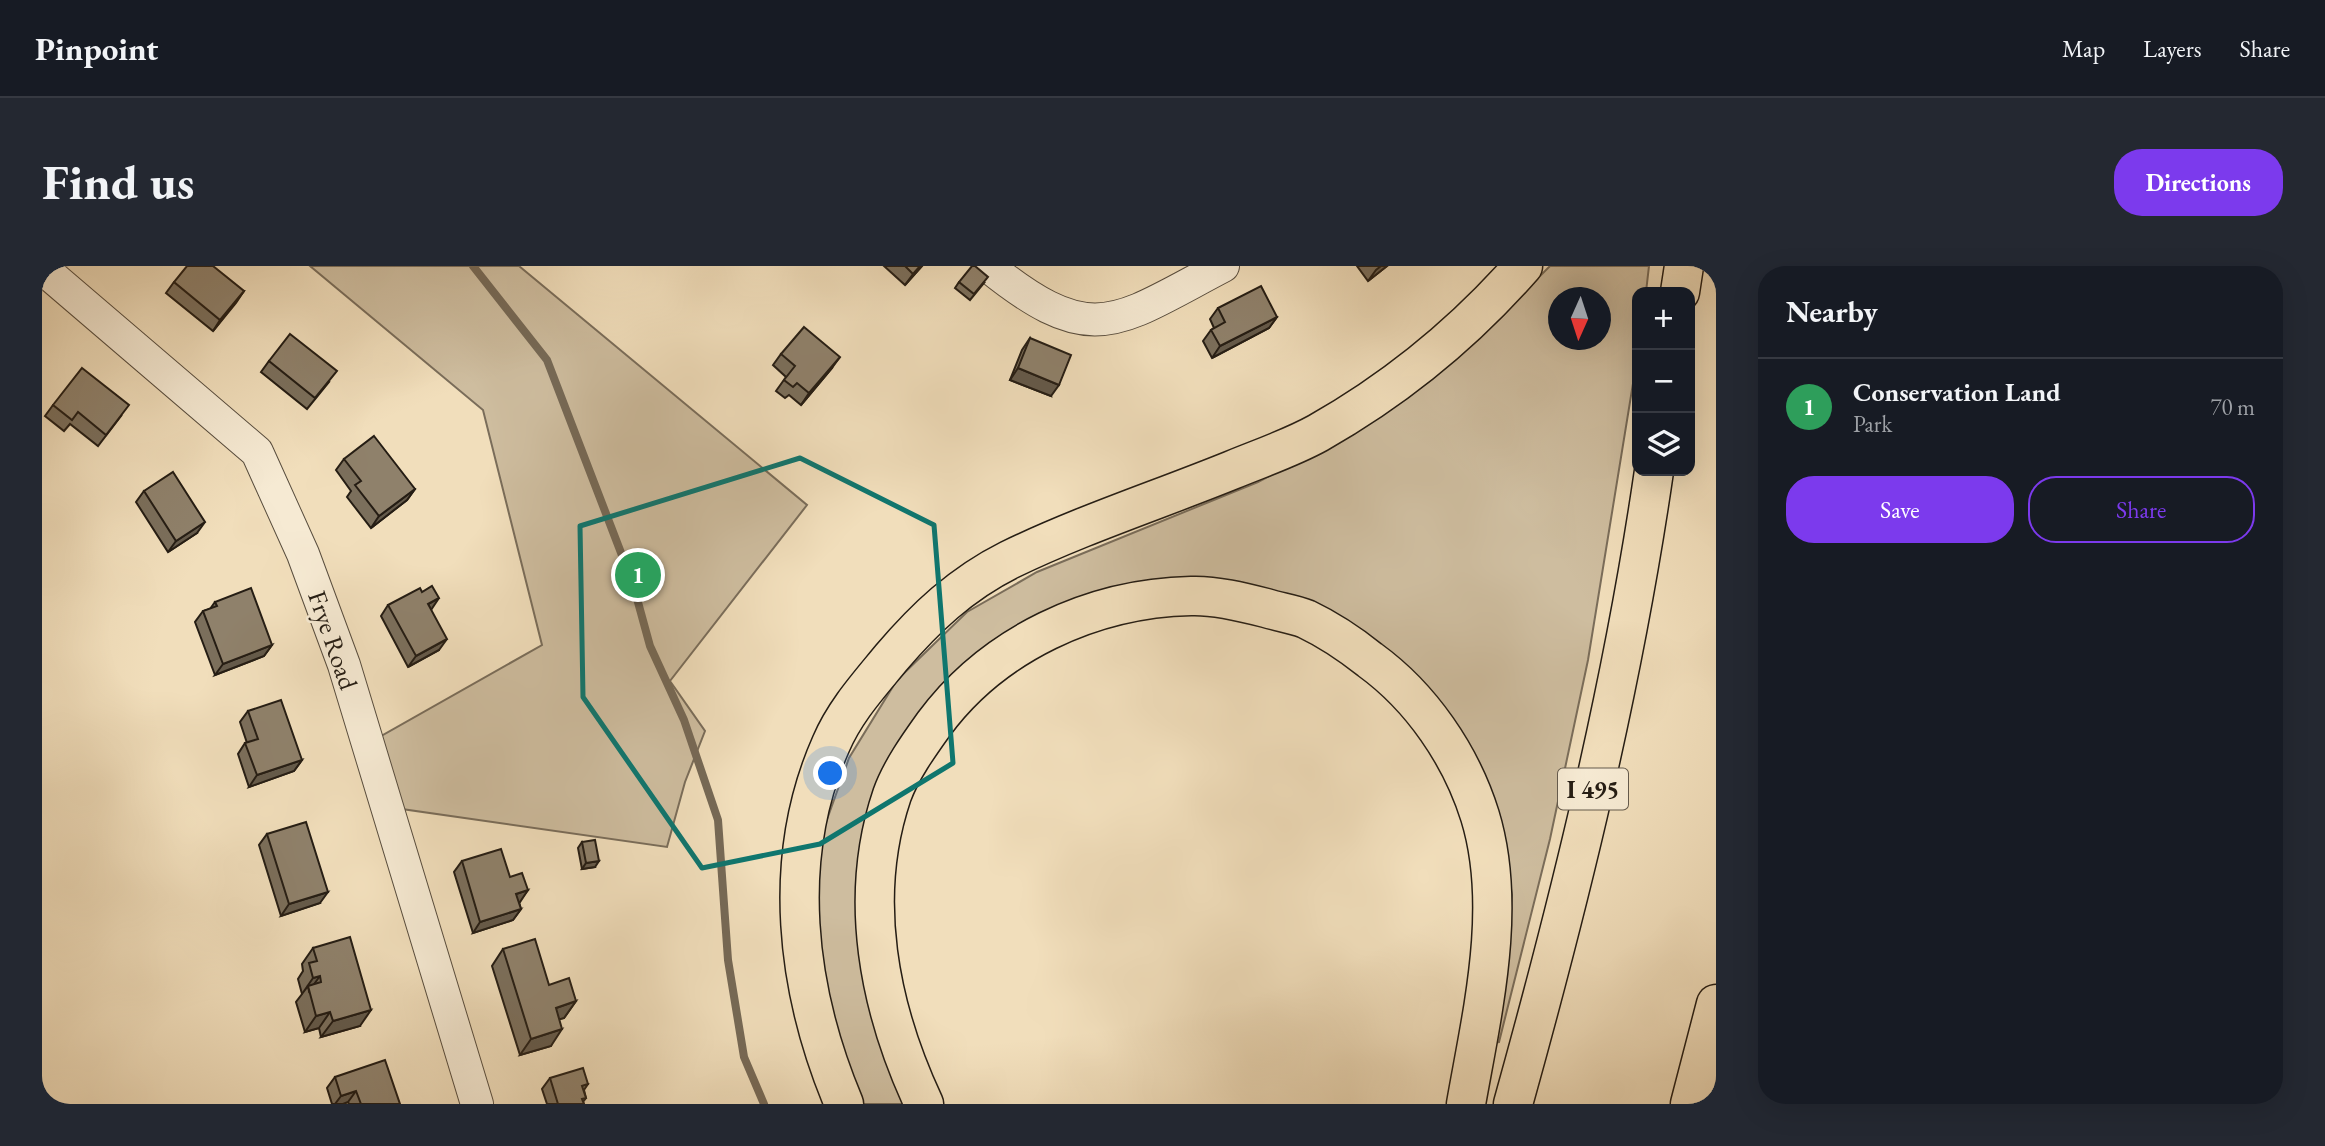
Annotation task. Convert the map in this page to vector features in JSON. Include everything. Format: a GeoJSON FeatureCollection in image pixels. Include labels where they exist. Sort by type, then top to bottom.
{"type":"FeatureCollection","features":[{"type":"Feature","properties":{"kind":"highway"},"geometry":{"type":"LineString","coordinates":[[844,1104],[823,1047],[808,987],[800,933],[799,896],[806,823],[815,786],[832,741],[859,696],[936,609],[966,584],[1058,538],[1317,433],[1441,347],[1485,309],[1522,266]]}},
{"type":"Feature","properties":{"kind":"highway"},"geometry":{"type":"LineString","coordinates":[[1681,287],[1684,266]]}},
{"type":"Feature","properties":{"kind":"highway","name":"I 495"},"geometry":{"type":"LineString","coordinates":[[1513,1104],[1546,987],[1589,807],[1622,653],[1653,476]]}},
{"type":"Feature","properties":{"kind":"highway"},"geometry":{"type":"LineString","coordinates":[[924,1104],[892,1018],[874,925],[875,869],[893,793],[920,743],[955,696],[1001,657],[1058,624],[1102,607],[1192,596],[1246,603],[1304,618],[1345,640],[1395,678],[1426,712],[1454,757],[1480,816],[1489,867],[1491,925],[1466,1104]]}},
{"type":"Feature","properties":{"kind":"highway"},"geometry":{"type":"LineString","coordinates":[[1690,1104],[1716,1004]]}},
{"type":"Feature","properties":{"kind":"street"},"geometry":{"type":"LineString","coordinates":[[988,266],[1026,295],[1067,316],[1103,321],[1137,311],[1223,266]]}},
{"type":"Feature","properties":{"kind":"street","name":"Frye Road"},"geometry":{"type":"LineString","coordinates":[[42,268],[257,452],[303,554],[344,665],[477,1104]]}},
{"type":"Feature","properties":{"kind":"highlighted area"},"geometry":{"type":"Polygon","coordinates":[[[800,458],[934,525],[953,763],[820,844],[702,868],[583,697],[580,526],[800,458]]]}},
{"type":"Feature","properties":{"kind":"shaded area"},"geometry":{"type":"Polygon","coordinates":[[[310,266],[519,266],[807,505],[670,681],[705,731],[685,782],[667,847],[402,809],[376,739],[542,645],[483,410],[310,266]]]}},
{"type":"Feature","properties":{"kind":"shaded area"},"geometry":{"type":"Polygon","coordinates":[[[1550,266],[1649,266],[1647,287],[1632,287],[1632,390],[1588,660],[1550,839],[1499,1042],[1492,1043],[1506,970],[1512,895],[1502,834],[1477,768],[1266,598],[1021,633],[875,829],[906,1104],[855,1104],[838,1061],[813,908],[820,839],[849,758],[897,680],[967,612],[1037,572],[1258,482],[1322,448],[1474,342],[1550,266]]]}},
{"type":"Feature","properties":{"kind":"building"},"geometry":{"type":"Polygon","coordinates":[[[187,266],[213,266],[244,291],[220,320],[174,282],[187,266]]]}},
{"type":"Feature","properties":{"kind":"building"},"geometry":{"type":"Polygon","coordinates":[[[905,266],[920,266],[913,274],[905,266]]]}},
{"type":"Feature","properties":{"kind":"building"},"geometry":{"type":"Polygon","coordinates":[[[972,266],[988,277],[974,294],[959,282],[972,266]]]}},
{"type":"Feature","properties":{"kind":"building"},"geometry":{"type":"Polygon","coordinates":[[[1261,286],[1277,317],[1220,346],[1211,330],[1225,322],[1218,308],[1261,286]]]}},
{"type":"Feature","properties":{"kind":"building"},"geometry":{"type":"Polygon","coordinates":[[[804,327],[840,357],[809,393],[797,383],[793,387],[784,380],[795,366],[781,354],[804,327]]]}},
{"type":"Feature","properties":{"kind":"building"},"geometry":{"type":"Polygon","coordinates":[[[290,334],[337,371],[315,398],[269,361],[290,334]]]}},
{"type":"Feature","properties":{"kind":"building"},"geometry":{"type":"Polygon","coordinates":[[[1030,338],[1071,355],[1059,385],[1018,368],[1030,338]]]}},
{"type":"Feature","properties":{"kind":"building"},"geometry":{"type":"Polygon","coordinates":[[[82,368],[129,405],[106,435],[78,412],[72,420],[53,405],[82,368]]]}},
{"type":"Feature","properties":{"kind":"building"},"geometry":{"type":"Polygon","coordinates":[[[374,436],[415,489],[379,516],[355,485],[361,481],[344,459],[374,436]]]}},
{"type":"Feature","properties":{"kind":"building"},"geometry":{"type":"Polygon","coordinates":[[[173,472],[205,522],[176,541],[144,491],[173,472]]]}},
{"type":"Feature","properties":{"kind":"building"},"geometry":{"type":"Polygon","coordinates":[[[432,586],[439,598],[428,604],[447,639],[416,656],[388,605],[420,588],[422,592],[432,586]]]}},
{"type":"Feature","properties":{"kind":"building"},"geometry":{"type":"Polygon","coordinates":[[[251,588],[272,645],[223,664],[203,611],[217,606],[215,602],[251,588]]]}},
{"type":"Feature","properties":{"kind":"building"},"geometry":{"type":"Polygon","coordinates":[[[281,700],[302,760],[257,775],[245,743],[258,739],[248,711],[281,700]]]}},
{"type":"Feature","properties":{"kind":"building"},"geometry":{"type":"Polygon","coordinates":[[[306,822],[328,892],[289,904],[267,834],[306,822]]]}},
{"type":"Feature","properties":{"kind":"building"},"geometry":{"type":"Polygon","coordinates":[[[595,840],[599,861],[586,863],[582,842],[595,840]]]}},
{"type":"Feature","properties":{"kind":"building"},"geometry":{"type":"Polygon","coordinates":[[[501,849],[510,877],[522,873],[528,890],[516,894],[521,909],[480,922],[462,861],[501,849]]]}},
{"type":"Feature","properties":{"kind":"building"},"geometry":{"type":"Polygon","coordinates":[[[350,937],[371,1010],[333,1021],[330,1012],[316,1016],[308,986],[321,982],[320,976],[313,978],[309,963],[317,961],[313,948],[350,937]]]}},
{"type":"Feature","properties":{"kind":"building"},"geometry":{"type":"Polygon","coordinates":[[[535,939],[549,985],[569,978],[576,1001],[556,1008],[562,1029],[531,1039],[503,949],[535,939]]]}},
{"type":"Feature","properties":{"kind":"building"},"geometry":{"type":"Polygon","coordinates":[[[385,1060],[400,1104],[361,1104],[356,1091],[341,1096],[335,1077],[385,1060]]]}},
{"type":"Feature","properties":{"kind":"building"},"geometry":{"type":"Polygon","coordinates":[[[583,1068],[588,1084],[582,1086],[586,1098],[582,1099],[584,1104],[558,1104],[550,1078],[583,1068]]]}},
{"type":"Feature","properties":{"kind":"waterway"},"geometry":{"type":"LineString","coordinates":[[473,266],[547,360],[633,584],[650,646],[684,720],[718,820],[728,960],[744,1057],[764,1104]]}},
{"type":"Feature","properties":{"kind":"place","name":"Conservation Land"},"geometry":{"type":"Point","coordinates":[638,575]}}]}
